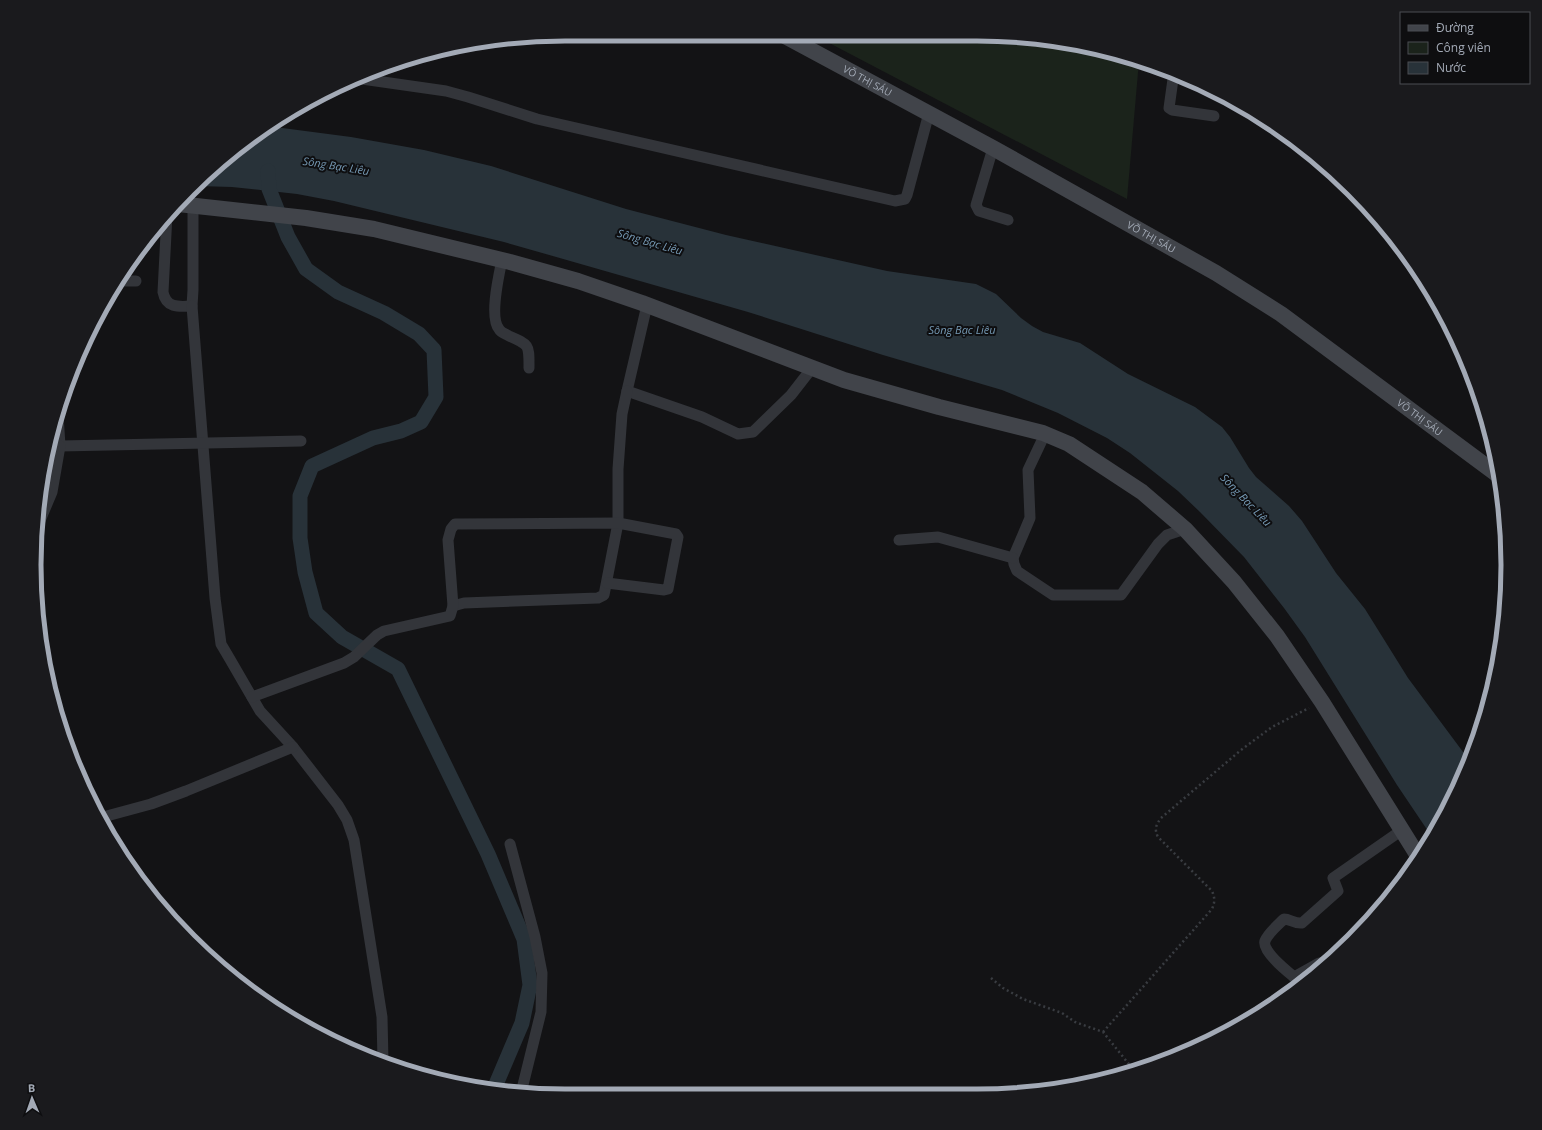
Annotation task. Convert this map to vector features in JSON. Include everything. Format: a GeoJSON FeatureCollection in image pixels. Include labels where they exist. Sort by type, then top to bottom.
{"type":"FeatureCollection","features":[{"type":"Feature","properties":{"kind":"street","name":"VÕ THỊ SÁU"},"geometry":{"type":"LineString","coordinates":[[795,41],[993,148],[1216,273],[1281,314],[1492,471]]}},
{"type":"Feature","properties":{"kind":"street"},"geometry":{"type":"LineString","coordinates":[[1173,79],[1169,108],[1172,110],[1214,116]]}},
{"type":"Feature","properties":{"kind":"street"},"geometry":{"type":"LineString","coordinates":[[367,80],[446,92],[468,97],[537,119],[895,201],[905,198],[907,194],[929,113]]}},
{"type":"Feature","properties":{"kind":"street"},"geometry":{"type":"LineString","coordinates":[[993,148],[976,205],[979,211],[1008,220]]}},
{"type":"Feature","properties":{"kind":"street"},"geometry":{"type":"LineString","coordinates":[[383,1056],[382,1017],[354,840],[348,820],[293,747],[260,710],[221,644],[216,605],[202,442],[192,306],[193,290],[186,204],[292,216],[374,229],[502,260],[578,281],[647,305],[844,380],[939,407],[1045,434],[1069,444],[1142,492],[1185,529],[1234,582],[1277,636],[1322,702],[1416,852]]}},
{"type":"Feature","properties":{"kind":"street"},"geometry":{"type":"LineString","coordinates":[[166,226],[164,298],[169,304],[180,307],[192,306]]}},
{"type":"Feature","properties":{"kind":"street"},"geometry":{"type":"LineString","coordinates":[[502,260],[495,297],[496,324],[501,332],[523,342],[528,346],[529,368]]}},
{"type":"Feature","properties":{"kind":"street"},"geometry":{"type":"LineString","coordinates":[[125,281],[136,281]]}},
{"type":"Feature","properties":{"kind":"street"},"geometry":{"type":"LineString","coordinates":[[453,606],[464,603],[598,598],[604,595],[618,523],[618,462],[622,414],[626,391],[647,305]]}},
{"type":"Feature","properties":{"kind":"street"},"geometry":{"type":"LineString","coordinates":[[626,391],[702,417],[738,434],[744,434],[753,432],[791,395],[812,368]]}},
{"type":"Feature","properties":{"kind":"street"},"geometry":{"type":"LineString","coordinates":[[44,512],[52,492],[60,446],[59,429]]}},
{"type":"Feature","properties":{"kind":"street"},"geometry":{"type":"LineString","coordinates":[[1045,434],[1028,470],[1030,518],[1013,558],[1017,571],[1053,595],[1117,596],[1123,593],[1158,544],[1167,535],[1185,529]]}},
{"type":"Feature","properties":{"kind":"street"},"geometry":{"type":"LineString","coordinates":[[60,446],[301,441]]}},
{"type":"Feature","properties":{"kind":"street"},"geometry":{"type":"LineString","coordinates":[[252,697],[344,663],[354,657],[370,641],[384,631],[450,616],[453,606],[448,540],[451,529],[456,524],[618,523],[676,534],[678,537],[668,589],[664,590],[607,583]]}},
{"type":"Feature","properties":{"kind":"street"},"geometry":{"type":"LineString","coordinates":[[899,540],[938,538],[1013,558]]}},
{"type":"Feature","properties":{"kind":"street"},"geometry":{"type":"LineString","coordinates":[[105,816],[151,804],[179,794],[293,747]]}},
{"type":"Feature","properties":{"kind":"street"},"geometry":{"type":"LineString","coordinates":[[1298,979],[1268,953],[1264,945],[1265,940],[1284,919],[1296,924],[1302,923],[1338,891],[1333,878],[1402,830]]}},
{"type":"Feature","properties":{"kind":"street"},"geometry":{"type":"LineString","coordinates":[[510,844],[542,973],[541,1012],[522,1087]]}},
{"type":"Feature","properties":{"kind":"path"},"geometry":{"type":"LineString","coordinates":[[1103,1032],[1212,909],[1215,903],[1215,896],[1212,891],[1158,837],[1155,831],[1157,824],[1161,818],[1272,727],[1322,702]]}},
{"type":"Feature","properties":{"kind":"path"},"geometry":{"type":"LineString","coordinates":[[991,978],[1003,988],[1023,999],[1062,1013],[1075,1022],[1103,1032],[1130,1066]]}},
{"type":"Feature","properties":{"kind":"green space"},"geometry":{"type":"Polygon","coordinates":[[[825,41],[1011,42],[1045,45],[1079,51],[1138,67],[1127,199],[825,41]]]}},
{"type":"Feature","properties":{"kind":"water","name":"Sông Bạc Liêu"},"geometry":{"type":"Polygon","coordinates":[[[277,127],[351,137],[424,150],[491,166],[626,209],[726,235],[887,271],[976,284],[996,294],[1021,318],[1032,326],[1043,332],[1080,343],[1128,374],[1195,407],[1222,427],[1256,477],[1289,506],[1302,521],[1336,573],[1365,609],[1408,678],[1465,755],[1447,797],[1428,831],[1397,785],[1305,637],[1244,557],[1178,491],[1130,453],[1107,438],[1058,413],[1002,390],[883,355],[748,312],[504,242],[334,201],[297,194],[232,187],[203,186],[246,149],[277,127]]]}},
{"type":"Feature","properties":{"kind":"waterway"},"geometry":{"type":"LineString","coordinates":[[268,171],[269,189],[288,237],[306,269],[338,292],[384,313],[419,334],[434,350],[436,397],[421,422],[401,431],[373,438],[312,466],[300,496],[300,538],[305,572],[316,613],[342,637],[398,669],[488,854],[524,939],[530,985],[522,1023],[496,1085]]}}]}
